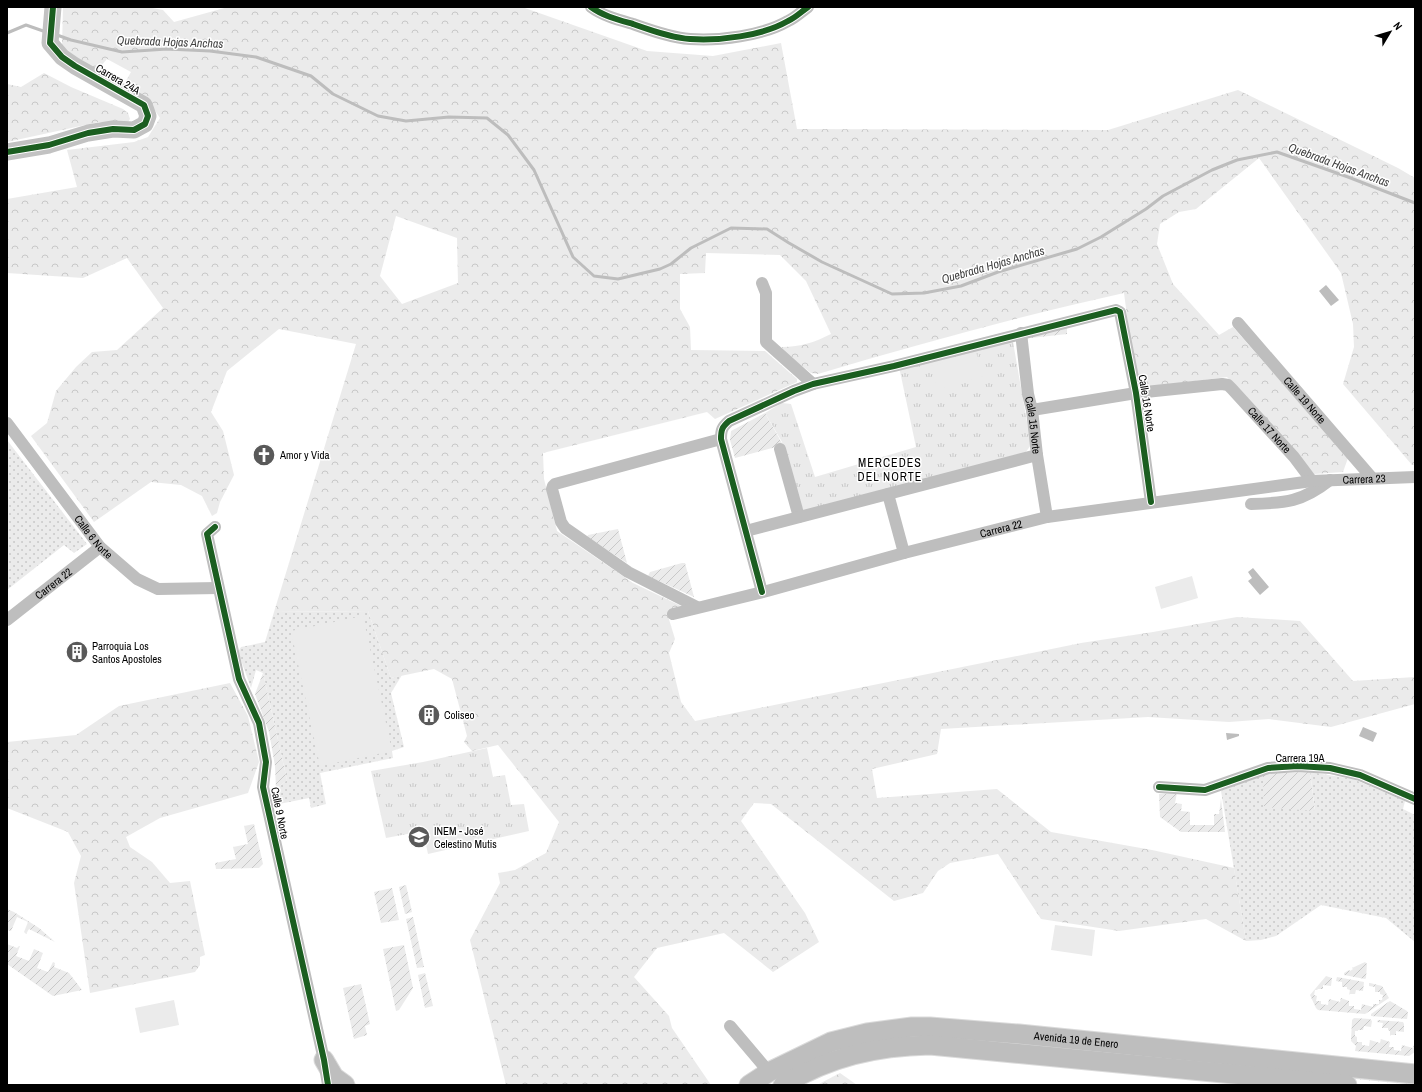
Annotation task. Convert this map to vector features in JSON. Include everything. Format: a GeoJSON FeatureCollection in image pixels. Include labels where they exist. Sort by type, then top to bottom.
{"type":"FeatureCollection","features":[{"type":"Feature","properties":{"kind":"main road","name":"Avenida 19 de Enero"},"geometry":{"type":"LineString","coordinates":[[749,1085],[769,1072],[830,1042],[867,1033],[912,1027],[1019,1034],[1415,1074]]}},
{"type":"Feature","properties":{"kind":"main road","name":"Avenida 19 de Enero"},"geometry":{"type":"LineString","coordinates":[[783,1085],[801,1074],[836,1059],[871,1050],[912,1045],[1017,1052],[1347,1085]]}},
{"type":"Feature","properties":{"kind":"main road"},"geometry":{"type":"LineString","coordinates":[[324,1060],[334,1077],[345,1085]]}},
{"type":"Feature","properties":{"kind":"street","name":"Carrera 24A"},"geometry":{"type":"LineString","coordinates":[[7,152],[49,145],[88,133],[112,129],[134,130],[145,124],[148,116],[144,105],[62,57],[50,43],[53,7]]}},
{"type":"Feature","properties":{"kind":"street"},"geometry":{"type":"LineString","coordinates":[[591,7],[599,13],[651,30],[689,39],[723,38],[755,34],[789,21],[808,7]]}},
{"type":"Feature","properties":{"kind":"street"},"geometry":{"type":"LineString","coordinates":[[762,283],[766,293],[766,342],[813,384]]}},
{"type":"Feature","properties":{"kind":"street","name":"Calle 16 Norte"},"geometry":{"type":"LineString","coordinates":[[1021,333],[1116,310],[1120,312],[1136,393],[1151,502]]}},
{"type":"Feature","properties":{"kind":"street","name":"Calle 19 Norte"},"geometry":{"type":"LineString","coordinates":[[1238,323],[1372,478]]}},
{"type":"Feature","properties":{"kind":"street"},"geometry":{"type":"LineString","coordinates":[[762,592],[721,439],[721,431],[729,421],[813,384],[894,366],[1021,333]]}},
{"type":"Feature","properties":{"kind":"street","name":"Calle 15 Norte"},"geometry":{"type":"LineString","coordinates":[[1021,333],[1028,394],[1032,410],[1037,455],[1047,517]]}},
{"type":"Feature","properties":{"kind":"street","name":"Calle 17 Norte"},"geometry":{"type":"LineString","coordinates":[[1136,393],[1222,384],[1228,385],[1294,457],[1312,481]]}},
{"type":"Feature","properties":{"kind":"street"},"geometry":{"type":"LineString","coordinates":[[1032,410],[1136,393]]}},
{"type":"Feature","properties":{"kind":"street","name":"Calle 6 Norte"},"geometry":{"type":"LineString","coordinates":[[7,423],[100,547],[137,579],[158,588],[218,588]]}},
{"type":"Feature","properties":{"kind":"street"},"geometry":{"type":"LineString","coordinates":[[697,607],[628,572],[565,528],[561,522],[552,489],[555,484],[721,439]]}},
{"type":"Feature","properties":{"kind":"street"},"geometry":{"type":"LineString","coordinates":[[780,449],[799,517]]}},
{"type":"Feature","properties":{"kind":"street"},"geometry":{"type":"LineString","coordinates":[[746,531],[1037,455]]}},
{"type":"Feature","properties":{"kind":"street","name":"Carrera 23"},"geometry":{"type":"LineString","coordinates":[[1312,481],[1415,477]]}},
{"type":"Feature","properties":{"kind":"street"},"geometry":{"type":"LineString","coordinates":[[1251,504],[1281,503],[1302,497],[1316,491],[1330,480]]}},
{"type":"Feature","properties":{"kind":"street","name":"Carrera 22"},"geometry":{"type":"LineString","coordinates":[[674,614],[1047,517],[1312,481]]}},
{"type":"Feature","properties":{"kind":"street"},"geometry":{"type":"LineString","coordinates":[[888,494],[904,553]]}},
{"type":"Feature","properties":{"kind":"street","name":"Calle 9 Norte"},"geometry":{"type":"LineString","coordinates":[[215,527],[207,534],[239,679],[259,723],[266,762],[263,787],[324,1060],[328,1085]]}},
{"type":"Feature","properties":{"kind":"street","name":"Carrera 22"},"geometry":{"type":"LineString","coordinates":[[7,620],[100,547]]}},
{"type":"Feature","properties":{"kind":"street","name":"Carrera 19A"},"geometry":{"type":"LineString","coordinates":[[1159,787],[1205,790],[1268,768],[1298,766],[1330,768],[1360,775],[1415,799]]}},
{"type":"Feature","properties":{"kind":"street"},"geometry":{"type":"LineString","coordinates":[[730,1026],[769,1072]]}},
{"type":"Feature","properties":{"kind":"green space"},"geometry":{"type":"Polygon","coordinates":[[[63,7],[147,7],[163,10],[174,22],[228,7],[522,7],[647,51],[713,56],[781,43],[797,129],[1108,130],[1238,90],[1398,168],[1415,178],[1415,465],[1412,465],[1343,384],[1354,347],[1353,324],[1341,273],[1259,158],[1196,209],[1179,212],[1160,224],[1157,244],[1173,284],[1219,335],[1233,327],[1348,458],[1343,472],[1314,474],[1227,377],[1140,388],[1136,385],[1124,293],[970,331],[818,374],[811,373],[781,350],[782,347],[808,344],[831,334],[806,281],[780,255],[706,253],[705,273],[680,274],[680,309],[690,327],[691,350],[765,351],[797,379],[797,382],[715,419],[707,412],[543,453],[544,479],[557,531],[633,583],[681,606],[672,608],[668,616],[675,639],[669,653],[681,702],[695,721],[1081,643],[1237,617],[1300,621],[1353,681],[1415,677],[1415,704],[1331,727],[1269,719],[1229,722],[1148,717],[941,729],[937,754],[872,769],[877,798],[997,789],[1051,832],[1152,850],[1234,868],[1246,941],[1206,919],[1119,931],[1041,919],[998,854],[950,863],[938,871],[923,893],[894,901],[771,804],[754,803],[741,821],[805,913],[819,942],[773,972],[724,933],[657,948],[634,977],[669,1016],[672,1028],[711,1085],[506,1085],[470,940],[500,883],[498,873],[515,870],[546,853],[559,822],[498,745],[472,751],[464,742],[467,736],[452,679],[434,669],[391,678],[368,611],[274,612],[356,344],[279,329],[227,371],[211,412],[223,431],[234,475],[220,502],[217,513],[212,516],[202,496],[181,485],[151,482],[94,522],[31,436],[47,423],[56,391],[76,367],[92,352],[117,350],[163,308],[127,258],[83,278],[7,273],[7,199],[77,187],[67,150],[134,142],[148,137],[160,118],[150,103],[122,88],[131,72],[107,59],[95,73],[62,47],[63,7]],[[396,216],[380,276],[402,304],[458,283],[457,238],[396,216]]]}},
{"type":"Feature","properties":{"kind":"green space"},"geometry":{"type":"Polygon","coordinates":[[[44,73],[71,87],[123,109],[128,113],[130,119],[128,122],[99,122],[7,142],[7,84],[21,87],[44,73]]]}},
{"type":"Feature","properties":{"kind":"green space"},"geometry":{"type":"Polygon","coordinates":[[[1067,325],[1067,334],[1031,338],[1028,327],[1067,325]]]}},
{"type":"Feature","properties":{"kind":"green space"},"geometry":{"type":"Polygon","coordinates":[[[1005,332],[1013,342],[1031,445],[1025,453],[804,511],[782,442],[765,413],[782,403],[791,404],[815,477],[916,447],[898,362],[1005,332]]]}},
{"type":"Feature","properties":{"kind":"green space"},"geometry":{"type":"Polygon","coordinates":[[[976,352],[983,376],[938,390],[931,366],[976,352]]]}},
{"type":"Feature","properties":{"kind":"green space"},"geometry":{"type":"Polygon","coordinates":[[[765,413],[783,445],[735,458],[730,440],[731,431],[765,413]]]}},
{"type":"Feature","properties":{"kind":"green space"},"geometry":{"type":"Polygon","coordinates":[[[7,440],[87,544],[74,553],[64,545],[7,590],[7,440]]]}},
{"type":"Feature","properties":{"kind":"green space"},"geometry":{"type":"Polygon","coordinates":[[[618,529],[627,563],[587,537],[588,535],[618,529]]]}},
{"type":"Feature","properties":{"kind":"green space"},"geometry":{"type":"Polygon","coordinates":[[[685,563],[694,597],[648,576],[650,572],[685,563]]]}},
{"type":"Feature","properties":{"kind":"green space"},"geometry":{"type":"Polygon","coordinates":[[[1192,576],[1198,598],[1161,609],[1155,587],[1192,576]]]}},
{"type":"Feature","properties":{"kind":"green space"},"geometry":{"type":"Polygon","coordinates":[[[368,611],[391,678],[402,675],[391,693],[404,747],[392,751],[393,758],[320,773],[326,804],[311,808],[309,798],[279,804],[276,789],[287,780],[263,673],[256,670],[251,688],[238,652],[241,647],[265,642],[274,612],[368,611]]]}},
{"type":"Feature","properties":{"kind":"green space"},"geometry":{"type":"Polygon","coordinates":[[[363,616],[392,751],[320,766],[291,631],[363,616]]]}},
{"type":"Feature","properties":{"kind":"green space"},"geometry":{"type":"Polygon","coordinates":[[[263,673],[287,780],[276,789],[275,766],[269,732],[255,694],[263,673]]]}},
{"type":"Feature","properties":{"kind":"green space"},"geometry":{"type":"Polygon","coordinates":[[[230,683],[248,716],[259,762],[248,793],[160,818],[126,837],[130,847],[152,862],[170,883],[190,881],[205,955],[200,957],[200,965],[195,972],[90,993],[74,883],[81,856],[68,832],[7,808],[7,742],[76,735],[119,706],[230,683]]]}},
{"type":"Feature","properties":{"kind":"green space"},"geometry":{"type":"Polygon","coordinates":[[[487,748],[493,777],[505,775],[511,805],[524,804],[529,831],[428,854],[423,831],[386,838],[371,771],[423,762],[487,748]]]}},
{"type":"Feature","properties":{"kind":"green space"},"geometry":{"type":"Polygon","coordinates":[[[1310,772],[1353,779],[1405,801],[1403,809],[1415,815],[1415,942],[1386,918],[1321,905],[1276,936],[1261,940],[1246,941],[1221,791],[1263,775],[1315,810],[1310,772]]]}},
{"type":"Feature","properties":{"kind":"green space"},"geometry":{"type":"Polygon","coordinates":[[[1310,772],[1315,811],[1264,807],[1263,775],[1271,773],[1310,772]]]}},
{"type":"Feature","properties":{"kind":"green space"},"geometry":{"type":"Polygon","coordinates":[[[1177,793],[1175,803],[1182,804],[1181,811],[1190,812],[1190,825],[1214,825],[1214,814],[1219,814],[1221,799],[1225,832],[1181,832],[1160,817],[1159,794],[1177,793]]]}},
{"type":"Feature","properties":{"kind":"green space"},"geometry":{"type":"Polygon","coordinates":[[[254,824],[263,864],[259,868],[216,869],[215,863],[236,859],[233,847],[248,844],[244,826],[254,824]]]}},
{"type":"Feature","properties":{"kind":"green space"},"geometry":{"type":"Polygon","coordinates":[[[406,885],[412,912],[405,914],[399,887],[406,885]]]}},
{"type":"Feature","properties":{"kind":"green space"},"geometry":{"type":"Polygon","coordinates":[[[392,888],[399,920],[381,923],[374,892],[392,888]]]}},
{"type":"Feature","properties":{"kind":"green space"},"geometry":{"type":"Polygon","coordinates":[[[7,909],[39,928],[55,942],[29,929],[26,934],[24,932],[28,922],[17,917],[11,931],[7,930],[7,909]]]}},
{"type":"Feature","properties":{"kind":"green space"},"geometry":{"type":"Polygon","coordinates":[[[413,917],[424,967],[417,968],[406,919],[413,917]]]}},
{"type":"Feature","properties":{"kind":"green space"},"geometry":{"type":"Polygon","coordinates":[[[1055,925],[1095,930],[1092,956],[1051,950],[1055,925]]]}},
{"type":"Feature","properties":{"kind":"green space"},"geometry":{"type":"Polygon","coordinates":[[[7,944],[17,948],[20,946],[16,956],[29,961],[34,949],[43,953],[37,968],[48,972],[53,962],[55,963],[54,967],[69,973],[82,990],[53,996],[7,964],[7,944]]]}},
{"type":"Feature","properties":{"kind":"green space"},"geometry":{"type":"Polygon","coordinates":[[[404,945],[413,988],[399,1010],[396,1011],[383,949],[404,945]]]}},
{"type":"Feature","properties":{"kind":"green space"},"geometry":{"type":"Polygon","coordinates":[[[1365,962],[1367,964],[1365,979],[1344,975],[1344,973],[1349,970],[1350,971],[1353,969],[1352,968],[1365,962]]]}},
{"type":"Feature","properties":{"kind":"green space"},"geometry":{"type":"Polygon","coordinates":[[[425,973],[433,1006],[425,1008],[418,975],[425,973]]]}},
{"type":"Feature","properties":{"kind":"green space"},"geometry":{"type":"Polygon","coordinates":[[[1326,976],[1332,978],[1331,986],[1323,985],[1323,989],[1315,990],[1314,995],[1317,996],[1316,1001],[1321,1001],[1321,1004],[1328,1005],[1329,999],[1340,1002],[1341,998],[1349,1001],[1349,1006],[1354,1006],[1354,1009],[1361,1010],[1362,1004],[1373,1007],[1373,1004],[1379,1004],[1379,1000],[1382,1000],[1383,995],[1380,994],[1380,992],[1375,992],[1375,987],[1369,986],[1369,983],[1382,986],[1389,998],[1365,1014],[1318,1010],[1310,995],[1326,976]]]}},
{"type":"Feature","properties":{"kind":"green space"},"geometry":{"type":"Polygon","coordinates":[[[1337,977],[1364,982],[1363,991],[1356,990],[1355,994],[1349,995],[1350,990],[1347,989],[1347,987],[1342,987],[1342,982],[1336,981],[1337,977]]]}},
{"type":"Feature","properties":{"kind":"green space"},"geometry":{"type":"Polygon","coordinates":[[[361,984],[370,1024],[365,1026],[367,1035],[354,1039],[343,988],[361,984]]]}},
{"type":"Feature","properties":{"kind":"green space"},"geometry":{"type":"Polygon","coordinates":[[[174,1000],[179,1025],[140,1033],[135,1008],[174,1000]]]}},
{"type":"Feature","properties":{"kind":"green space"},"geometry":{"type":"Polygon","coordinates":[[[1390,1001],[1407,1011],[1407,1019],[1371,1016],[1371,1014],[1390,1001]]]}},
{"type":"Feature","properties":{"kind":"green space"},"geometry":{"type":"Polygon","coordinates":[[[1354,1018],[1370,1019],[1372,1021],[1371,1027],[1364,1026],[1363,1030],[1355,1031],[1357,1042],[1362,1042],[1362,1045],[1369,1046],[1370,1040],[1380,1043],[1381,1039],[1390,1042],[1389,1047],[1394,1047],[1394,1050],[1401,1051],[1402,1045],[1413,1048],[1414,1044],[1415,1052],[1409,1056],[1355,1051],[1356,1046],[1351,1041],[1352,1020],[1354,1018]]]}},
{"type":"Feature","properties":{"kind":"green space"},"geometry":{"type":"Polygon","coordinates":[[[1378,1020],[1403,1022],[1404,1032],[1396,1031],[1396,1035],[1390,1036],[1390,1031],[1388,1028],[1382,1028],[1383,1023],[1377,1022],[1378,1020]]]}},
{"type":"Feature","properties":{"kind":"green space"},"geometry":{"type":"Polygon","coordinates":[[[1336,1071],[1415,1079],[1415,1085],[1336,1077],[1336,1071]]]}},
{"type":"Feature","properties":{"kind":"green space"},"geometry":{"type":"Polygon","coordinates":[[[840,1073],[857,1085],[817,1085],[840,1073]]]}},
{"type":"Feature","properties":{"kind":"shaded area"},"geometry":{"type":"Polygon","coordinates":[[[1326,285],[1339,300],[1331,306],[1319,291],[1326,285]]]}},
{"type":"Feature","properties":{"kind":"shaded area"},"geometry":{"type":"Polygon","coordinates":[[[1253,568],[1269,587],[1260,595],[1248,581],[1252,578],[1248,572],[1253,568]]]}},
{"type":"Feature","properties":{"kind":"shaded area"},"geometry":{"type":"Polygon","coordinates":[[[1363,727],[1377,733],[1373,742],[1359,736],[1363,727]]]}},
{"type":"Feature","properties":{"kind":"shaded area"},"geometry":{"type":"Polygon","coordinates":[[[1226,733],[1239,734],[1239,736],[1227,740],[1226,733]]]}},
{"type":"Feature","properties":{"kind":"waterway","name":"Quebrada Hojas Anchas"},"geometry":{"type":"LineString","coordinates":[[7,33],[26,25],[46,32]]}},
{"type":"Feature","properties":{"kind":"waterway","name":"Quebrada Hojas Anchas"},"geometry":{"type":"LineString","coordinates":[[57,35],[71,40],[122,52],[167,49],[210,51],[256,57],[311,76],[333,94],[378,116],[406,121],[449,117],[487,118],[508,135],[534,170],[573,257],[594,276],[618,279],[660,269],[671,264],[691,248],[731,228],[767,229],[822,262],[892,294],[924,293],[961,286],[998,272],[1077,249],[1101,237],[1146,209],[1163,196],[1212,170],[1237,160],[1277,152],[1415,203]]}},
{"type":"Feature","properties":{"kind":"cycle path"},"geometry":{"type":"LineString","coordinates":[[7,152],[49,145],[88,133],[113,129],[134,130],[145,124],[148,116],[144,105],[62,57],[50,43],[53,7]]}},
{"type":"Feature","properties":{"kind":"cycle path"},"geometry":{"type":"LineString","coordinates":[[591,7],[611,17],[661,33],[676,37],[701,39],[727,38],[753,34],[791,20],[808,7]]}},
{"type":"Feature","properties":{"kind":"cycle path"},"geometry":{"type":"LineString","coordinates":[[762,592],[721,439],[722,429],[729,421],[794,391],[813,384],[894,366],[1116,310],[1120,312],[1136,393],[1151,502]]}},
{"type":"Feature","properties":{"kind":"cycle path"},"geometry":{"type":"LineString","coordinates":[[215,527],[207,534],[239,679],[259,723],[266,762],[263,787],[324,1060],[328,1085]]}},
{"type":"Feature","properties":{"kind":"cycle path"},"geometry":{"type":"LineString","coordinates":[[1159,787],[1205,790],[1268,768],[1298,766],[1330,768],[1360,775],[1415,799]]}},
{"type":"Feature","properties":{"kind":"place","name":"Amor y Vida"},"geometry":{"type":"Point","coordinates":[264,455]}},
{"type":"Feature","properties":{"kind":"place","name":"Parroquia Los Santos Apostoles"},"geometry":{"type":"Point","coordinates":[77,652]}},
{"type":"Feature","properties":{"kind":"place","name":"Coliseo"},"geometry":{"type":"Point","coordinates":[429,715]}},
{"type":"Feature","properties":{"kind":"place","name":"INEM - José Celestino Mutis"},"geometry":{"type":"Point","coordinates":[419,837]}},
{"type":"Feature","properties":{"kind":"district","name":"MERCEDES DEL NORTE"},"geometry":{"type":"Point","coordinates":[890,470]}}]}
